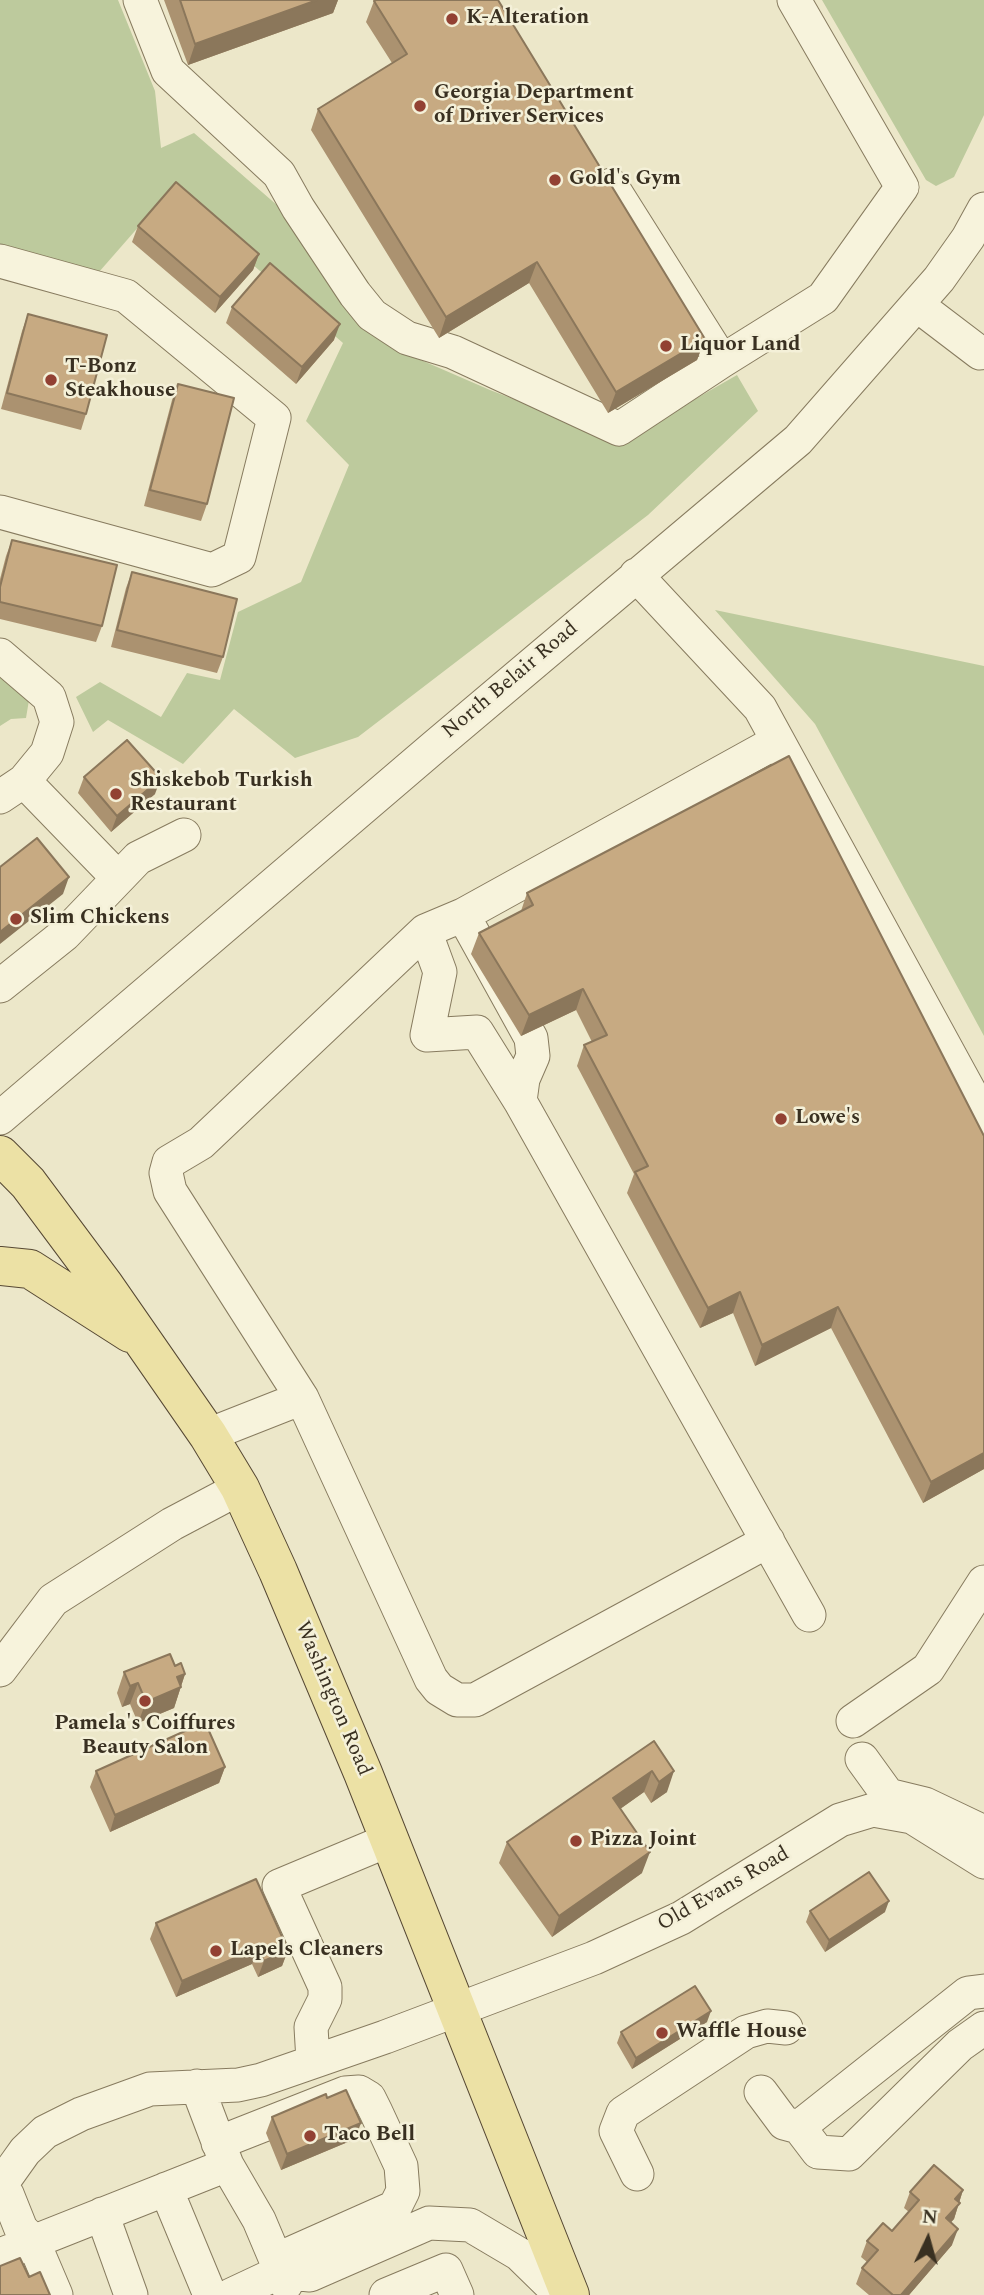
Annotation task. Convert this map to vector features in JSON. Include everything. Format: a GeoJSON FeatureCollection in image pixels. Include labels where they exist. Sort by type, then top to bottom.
{"type":"FeatureCollection","features":[{"type":"Feature","properties":{"kind":"main road","name":"Washington Road"},"geometry":{"type":"LineString","coordinates":[[0,1155],[28,1183],[146,1343],[240,1488],[278,1571],[389,1840],[570,2295]]}},
{"type":"Feature","properties":{"kind":"main road"},"geometry":{"type":"LineString","coordinates":[[0,1266],[30,1269],[146,1343]]}},
{"type":"Feature","properties":{"kind":"street"},"geometry":{"type":"LineString","coordinates":[[140,0],[169,71],[279,174],[355,295],[372,315],[407,338],[453,352],[619,429],[823,298],[902,187],[794,0]]}},
{"type":"Feature","properties":{"kind":"street"},"geometry":{"type":"LineString","coordinates":[[591,155],[722,361]]}},
{"type":"Feature","properties":{"kind":"street","name":"North Belair Road"},"geometry":{"type":"LineString","coordinates":[[0,1118],[798,440],[939,279],[976,244],[984,209]]}},
{"type":"Feature","properties":{"kind":"street"},"geometry":{"type":"LineString","coordinates":[[0,261],[126,296],[274,418],[239,557],[212,570],[0,512]]}},
{"type":"Feature","properties":{"kind":"street"},"geometry":{"type":"LineString","coordinates":[[917,306],[980,353]]}},
{"type":"Feature","properties":{"kind":"street"},"geometry":{"type":"LineString","coordinates":[[636,575],[760,708],[984,1118]]}},
{"type":"Feature","properties":{"kind":"street"},"geometry":{"type":"LineString","coordinates":[[0,655],[49,697],[57,722],[47,753],[12,789],[118,878]]}},
{"type":"Feature","properties":{"kind":"street"},"geometry":{"type":"LineString","coordinates":[[768,1541],[475,1700],[457,1700],[439,1689],[431,1679],[302,1398],[170,1191],[166,1173],[169,1162],[201,1143],[425,931],[463,915],[778,741]]}},
{"type":"Feature","properties":{"kind":"street"},"geometry":{"type":"LineString","coordinates":[[0,986],[65,934],[138,858],[184,835]]}},
{"type":"Feature","properties":{"kind":"street"},"geometry":{"type":"LineString","coordinates":[[463,915],[531,1038],[533,1056],[523,1079],[520,1101]]}},
{"type":"Feature","properties":{"kind":"street"},"geometry":{"type":"LineString","coordinates":[[425,931],[440,972],[427,1035],[477,1032],[520,1101],[809,1615]]}},
{"type":"Feature","properties":{"kind":"street"},"geometry":{"type":"LineString","coordinates":[[208,1435],[302,1398]]}},
{"type":"Feature","properties":{"kind":"street"},"geometry":{"type":"LineString","coordinates":[[0,1670],[53,1600],[172,1524],[240,1488]]}},
{"type":"Feature","properties":{"kind":"street"},"geometry":{"type":"LineString","coordinates":[[853,1721],[928,1669],[984,1582]]}},
{"type":"Feature","properties":{"kind":"street"},"geometry":{"type":"LineString","coordinates":[[862,1759],[888,1796],[925,1804],[984,1832]]}},
{"type":"Feature","properties":{"kind":"street","name":"Old Evans Road"},"geometry":{"type":"LineString","coordinates":[[0,2187],[25,2151],[44,2132],[81,2114],[150,2089],[238,2085],[261,2080],[456,2011],[594,1958],[681,1918],[840,1820],[873,1810],[912,1817],[984,1862]]}},
{"type":"Feature","properties":{"kind":"street"},"geometry":{"type":"LineString","coordinates":[[313,2061],[311,2028],[325,1999],[326,1987],[279,1886],[389,1840]]}},
{"type":"Feature","properties":{"kind":"street"},"geometry":{"type":"LineString","coordinates":[[799,2127],[968,1993],[984,1991]]}},
{"type":"Feature","properties":{"kind":"street"},"geometry":{"type":"LineString","coordinates":[[637,2174],[616,2131],[623,2113],[746,2032],[767,2026],[786,2028]]}},
{"type":"Feature","properties":{"kind":"street"},"geometry":{"type":"LineString","coordinates":[[761,2092],[784,2123],[799,2127],[818,2152],[849,2154],[960,2045],[984,2028]]}},
{"type":"Feature","properties":{"kind":"street"},"geometry":{"type":"LineString","coordinates":[[197,2087],[222,2154],[294,2281]]}},
{"type":"Feature","properties":{"kind":"street"},"geometry":{"type":"LineString","coordinates":[[0,2255],[166,2189],[222,2154],[345,2093],[359,2092],[369,2098],[401,2166],[403,2191],[395,2207],[287,2255],[294,2281]]}},
{"type":"Feature","properties":{"kind":"street"},"geometry":{"type":"LineString","coordinates":[[0,2187],[7,2194],[21,2229],[33,2241],[56,2295]]}},
{"type":"Feature","properties":{"kind":"street"},"geometry":{"type":"LineString","coordinates":[[166,2189],[210,2295]]}},
{"type":"Feature","properties":{"kind":"street"},"geometry":{"type":"LineString","coordinates":[[102,2214],[131,2295]]}},
{"type":"Feature","properties":{"kind":"street"},"geometry":{"type":"LineString","coordinates":[[231,2295],[294,2281],[429,2223],[470,2225],[519,2254],[561,2295]]}},
{"type":"Feature","properties":{"kind":"street"},"geometry":{"type":"LineString","coordinates":[[386,2295],[446,2270],[457,2295]]}},
{"type":"Feature","properties":{"kind":"green space"},"geometry":{"type":"Polygon","coordinates":[[[0,0],[118,0],[155,91],[161,148],[194,133],[293,219],[373,336],[490,390],[622,441],[737,375],[758,411],[648,515],[358,737],[295,758],[234,709],[183,764],[108,720],[93,732],[76,697],[100,682],[161,717],[187,673],[220,680],[238,612],[301,582],[349,465],[306,421],[343,343],[169,192],[99,272],[0,250],[0,0]]]}},
{"type":"Feature","properties":{"kind":"green space"},"geometry":{"type":"Polygon","coordinates":[[[822,0],[984,0],[984,115],[954,177],[936,186],[926,180],[822,0]]]}},
{"type":"Feature","properties":{"kind":"green space"},"geometry":{"type":"Polygon","coordinates":[[[715,610],[984,666],[984,1036],[815,724],[715,610]]]}},
{"type":"Feature","properties":{"kind":"green space"},"geometry":{"type":"Polygon","coordinates":[[[0,670],[29,700],[26,718],[11,719],[0,726],[0,670]]]}},
{"type":"Feature","properties":{"kind":"building"},"geometry":{"type":"Polygon","coordinates":[[[180,0],[317,0],[195,44],[180,0]]]}},
{"type":"Feature","properties":{"kind":"building"},"geometry":{"type":"Polygon","coordinates":[[[498,0],[705,339],[616,392],[537,262],[446,317],[318,109],[407,54],[374,1],[498,0]]]}},
{"type":"Feature","properties":{"kind":"building"},"geometry":{"type":"Polygon","coordinates":[[[176,182],[259,254],[220,297],[138,226],[176,182]]]}},
{"type":"Feature","properties":{"kind":"building"},"geometry":{"type":"Polygon","coordinates":[[[270,263],[340,324],[302,367],[232,307],[270,263]]]}},
{"type":"Feature","properties":{"kind":"building","name":"T-Bonz Steakhouse"},"geometry":{"type":"Polygon","coordinates":[[[28,314],[107,335],[86,414],[7,393],[28,314]]]}},
{"type":"Feature","properties":{"kind":"building"},"geometry":{"type":"Polygon","coordinates":[[[178,384],[234,398],[207,504],[150,490],[178,384]]]}},
{"type":"Feature","properties":{"kind":"building"},"geometry":{"type":"Polygon","coordinates":[[[12,540],[117,565],[102,626],[0,602],[0,587],[12,540]]]}},
{"type":"Feature","properties":{"kind":"building"},"geometry":{"type":"Polygon","coordinates":[[[132,572],[237,599],[223,657],[117,630],[132,572]]]}},
{"type":"Feature","properties":{"kind":"building","name":"Shiskebob Turkish Restaurant"},"geometry":{"type":"Polygon","coordinates":[[[127,740],[161,778],[117,816],[84,777],[127,740]]]}},
{"type":"Feature","properties":{"kind":"building","name":"Lowe's"},"geometry":{"type":"Polygon","coordinates":[[[789,756],[984,1136],[984,1453],[931,1482],[838,1307],[762,1345],[740,1292],[708,1308],[635,1172],[648,1166],[584,1045],[607,1035],[583,989],[529,1015],[479,933],[533,905],[527,893],[789,756]]]}},
{"type":"Feature","properties":{"kind":"building","name":"Slim Chickens"},"geometry":{"type":"Polygon","coordinates":[[[37,838],[69,877],[0,932],[0,867],[37,838]]]}},
{"type":"Feature","properties":{"kind":"building"},"geometry":{"type":"Polygon","coordinates":[[[170,1654],[175,1666],[181,1663],[185,1674],[177,1677],[181,1687],[146,1702],[138,1683],[130,1686],[124,1672],[170,1654]]]}},
{"type":"Feature","properties":{"kind":"building"},"geometry":{"type":"Polygon","coordinates":[[[205,1722],[225,1767],[115,1815],[96,1771],[205,1722]]]}},
{"type":"Feature","properties":{"kind":"building","name":"Pizza Joint"},"geometry":{"type":"Polygon","coordinates":[[[654,1741],[674,1771],[659,1782],[652,1771],[613,1798],[650,1852],[559,1916],[507,1842],[654,1741]]]}},
{"type":"Feature","properties":{"kind":"building"},"geometry":{"type":"Polygon","coordinates":[[[869,1872],[889,1901],[829,1940],[810,1911],[869,1872]]]}},
{"type":"Feature","properties":{"kind":"building","name":"Lapels Cleaners"},"geometry":{"type":"Polygon","coordinates":[[[256,1879],[288,1950],[264,1961],[258,1948],[182,1981],[156,1923],[256,1879]]]}},
{"type":"Feature","properties":{"kind":"building","name":"Waffle House"},"geometry":{"type":"Polygon","coordinates":[[[695,1986],[711,2011],[636,2058],[621,2032],[695,1986]]]}},
{"type":"Feature","properties":{"kind":"building"},"geometry":{"type":"Polygon","coordinates":[[[346,2090],[361,2123],[287,2154],[272,2117],[326,2094],[327,2098],[346,2090]]]}},
{"type":"Feature","properties":{"kind":"building"},"geometry":{"type":"Polygon","coordinates":[[[934,2165],[963,2190],[955,2199],[960,2203],[946,2218],[958,2229],[901,2295],[893,2295],[862,2268],[878,2250],[867,2241],[883,2223],[892,2231],[919,2200],[910,2192],[934,2165]]]}},
{"type":"Feature","properties":{"kind":"building"},"geometry":{"type":"Polygon","coordinates":[[[20,2258],[29,2277],[40,2272],[50,2295],[0,2295],[0,2266],[20,2258]]]}},
{"type":"Feature","properties":{"kind":"place","name":"K-Alteration"},"geometry":{"type":"Point","coordinates":[452,19]}},
{"type":"Feature","properties":{"kind":"place","name":"Georgia Department of Driver Services"},"geometry":{"type":"Point","coordinates":[420,106]}},
{"type":"Feature","properties":{"kind":"place","name":"Gold's Gym"},"geometry":{"type":"Point","coordinates":[555,180]}},
{"type":"Feature","properties":{"kind":"place","name":"Liquor Land"},"geometry":{"type":"Point","coordinates":[666,346]}},
{"type":"Feature","properties":{"kind":"place","name":"T-Bonz Steakhouse"},"geometry":{"type":"Point","coordinates":[51,380]}},
{"type":"Feature","properties":{"kind":"place","name":"Shiskebob Turkish Restaurant"},"geometry":{"type":"Point","coordinates":[116,794]}},
{"type":"Feature","properties":{"kind":"place","name":"Slim Chickens"},"geometry":{"type":"Point","coordinates":[16,919]}},
{"type":"Feature","properties":{"kind":"place","name":"Lowe's"},"geometry":{"type":"Point","coordinates":[781,1119]}},
{"type":"Feature","properties":{"kind":"place","name":"Pamela's Coiffures Beauty Salon"},"geometry":{"type":"Point","coordinates":[145,1701]}},
{"type":"Feature","properties":{"kind":"place","name":"Pizza Joint"},"geometry":{"type":"Point","coordinates":[576,1841]}},
{"type":"Feature","properties":{"kind":"place","name":"Lapels Cleaners"},"geometry":{"type":"Point","coordinates":[216,1951]}},
{"type":"Feature","properties":{"kind":"place","name":"Waffle House"},"geometry":{"type":"Point","coordinates":[662,2033]}},
{"type":"Feature","properties":{"kind":"place","name":"Taco Bell"},"geometry":{"type":"Point","coordinates":[310,2136]}}]}
